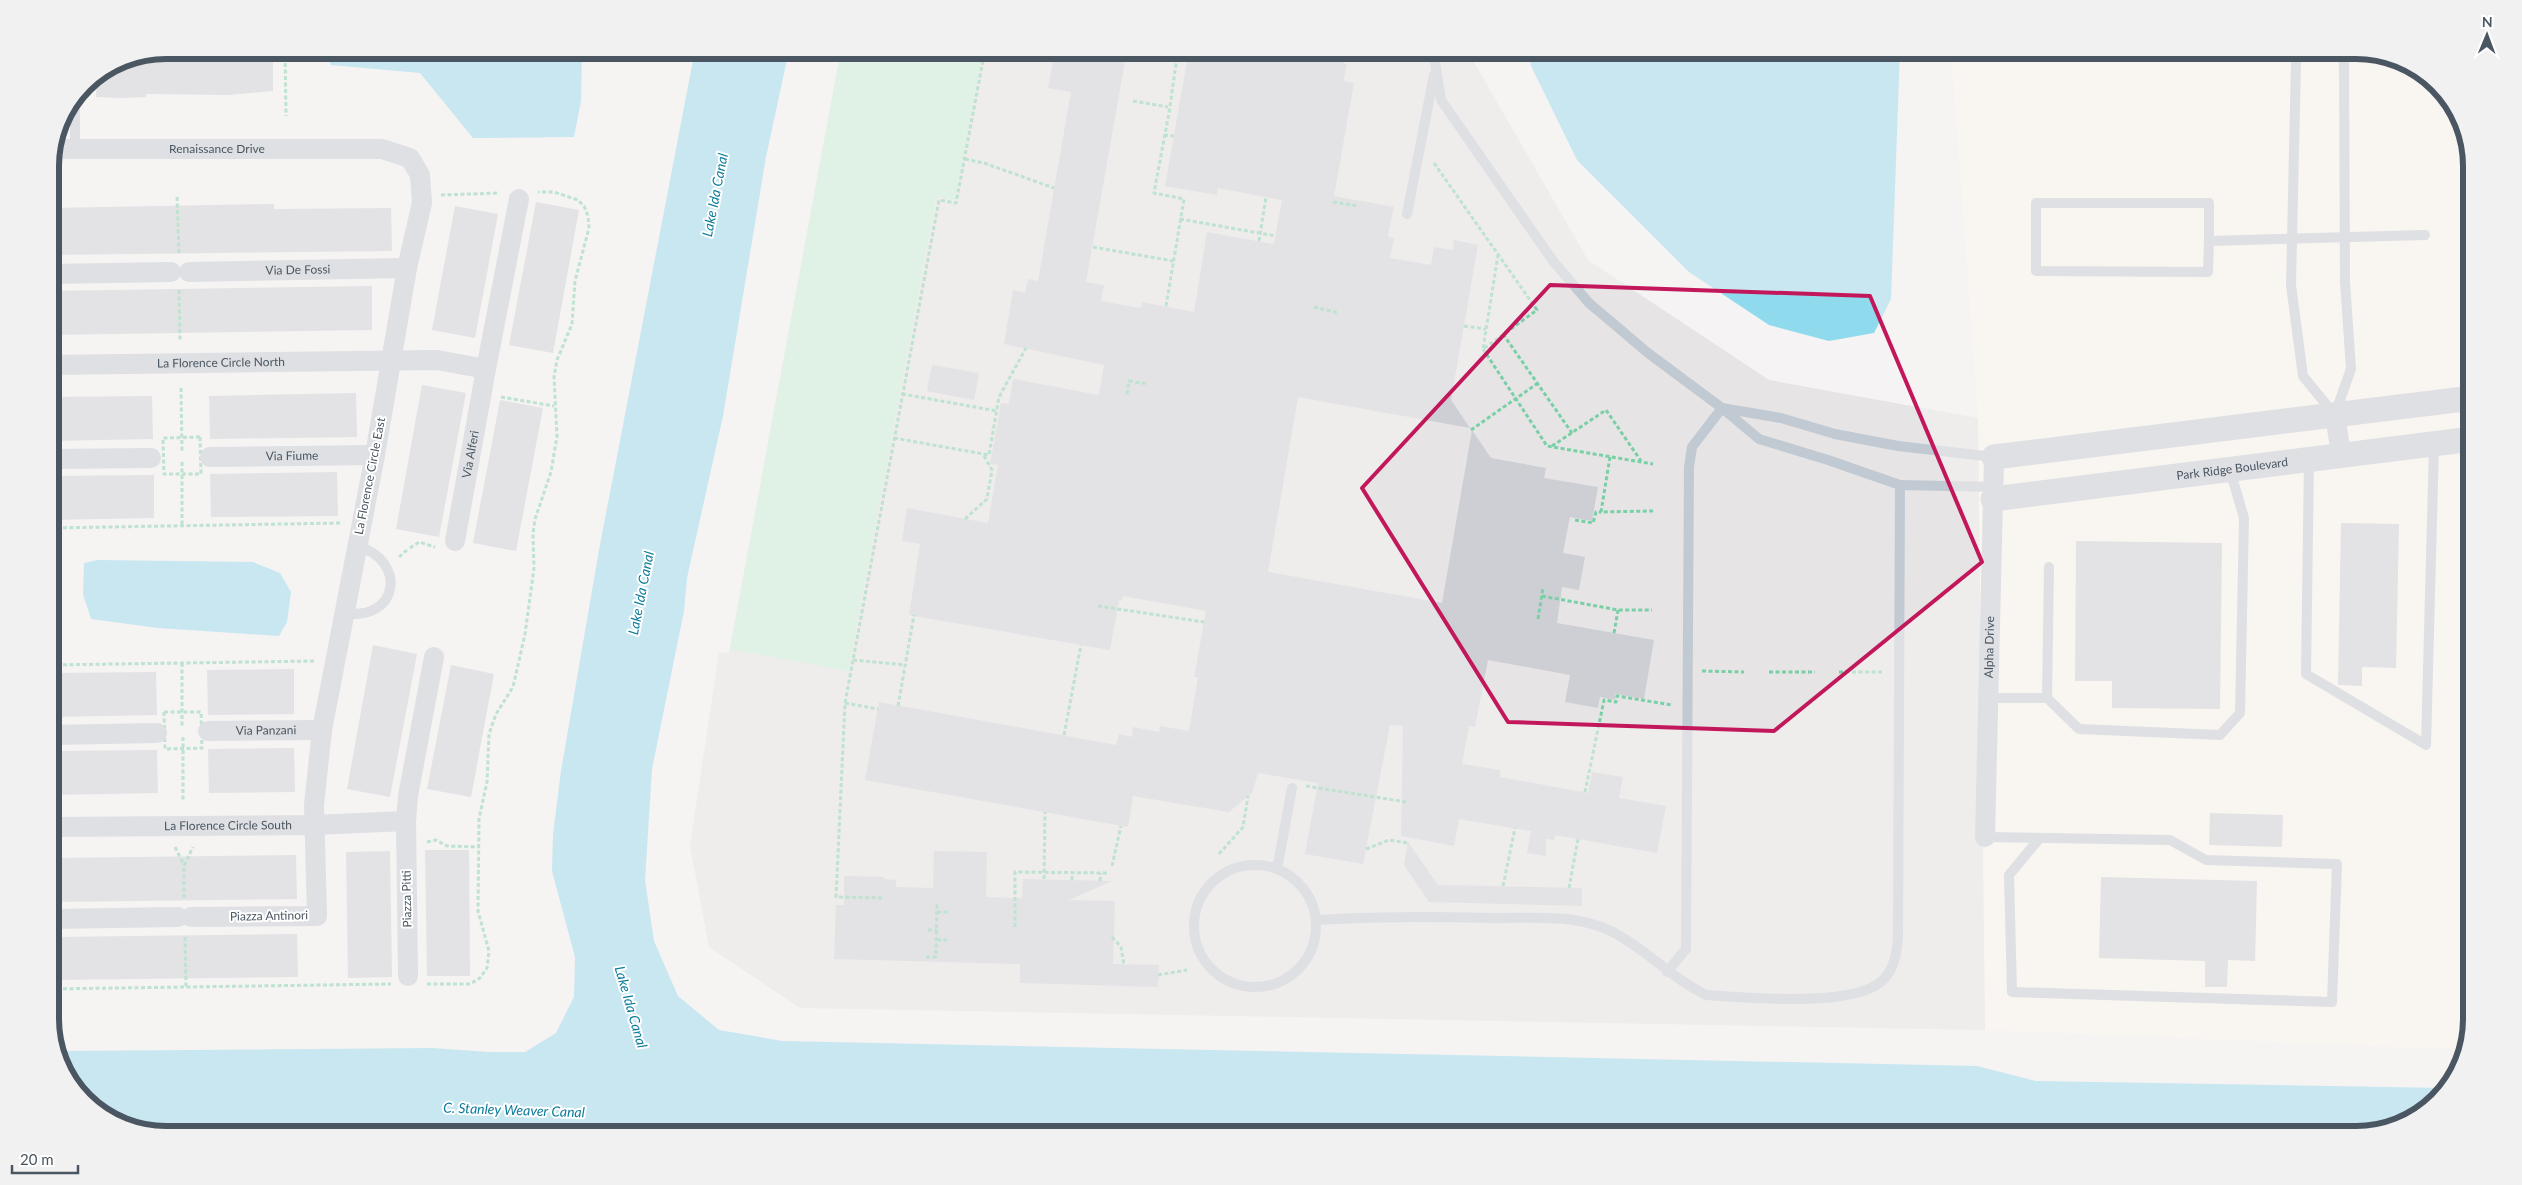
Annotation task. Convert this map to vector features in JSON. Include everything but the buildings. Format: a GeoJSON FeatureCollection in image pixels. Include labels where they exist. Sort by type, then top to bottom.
{"type":"FeatureCollection","features":[{"type":"Feature","properties":{"kind":"street","name":"Renaissance Drive"},"geometry":{"type":"LineString","coordinates":[[60,149],[382,149]]}},
{"type":"Feature","properties":{"kind":"street","name":"La Florence Circle East"},"geometry":{"type":"LineString","coordinates":[[314,825],[314,805],[322,730],[375,455],[407,268],[422,203],[420,175],[410,158],[382,149]]}},
{"type":"Feature","properties":{"kind":"street","name":"Via Alferi"},"geometry":{"type":"LineString","coordinates":[[448,542],[486,369],[519,199]]}},
{"type":"Feature","properties":{"kind":"street","name":"Via De Fossi"},"geometry":{"type":"LineString","coordinates":[[59,274],[407,268]]}},
{"type":"Feature","properties":{"kind":"street"},"geometry":{"type":"LineString","coordinates":[[392,360],[437,360],[486,369]]}},
{"type":"Feature","properties":{"kind":"street","name":"La Florence Circle North"},"geometry":{"type":"LineString","coordinates":[[59,364],[392,360]]}},
{"type":"Feature","properties":{"kind":"street"},"geometry":{"type":"LineString","coordinates":[[1994,457],[2463,399]]}},
{"type":"Feature","properties":{"kind":"street"},"geometry":{"type":"LineString","coordinates":[[2335,414],[2341,455]]}},
{"type":"Feature","properties":{"kind":"street","name":"Park Ridge Boulevard"},"geometry":{"type":"LineString","coordinates":[[1994,493],[2230,470],[2463,440]]}},
{"type":"Feature","properties":{"kind":"street","name":"Via Fiume"},"geometry":{"type":"LineString","coordinates":[[210,457],[375,455]]}},
{"type":"Feature","properties":{"kind":"street","name":"Alpha Drive"},"geometry":{"type":"LineString","coordinates":[[1985,837],[1994,457]]}},
{"type":"Feature","properties":{"kind":"street"},"geometry":{"type":"LineString","coordinates":[[59,459],[151,458]]}},
{"type":"Feature","properties":{"kind":"street"},"geometry":{"type":"LineString","coordinates":[[406,821],[408,796],[434,657]]}},
{"type":"Feature","properties":{"kind":"street","name":"Via Panzani"},"geometry":{"type":"LineString","coordinates":[[208,731],[322,730]]}},
{"type":"Feature","properties":{"kind":"street"},"geometry":{"type":"LineString","coordinates":[[59,735],[157,733]]}},
{"type":"Feature","properties":{"kind":"street","name":"La Florence Circle South"},"geometry":{"type":"LineString","coordinates":[[59,827],[314,825],[406,821]]}},
{"type":"Feature","properties":{"kind":"street","name":"Piazza Pitti"},"geometry":{"type":"LineString","coordinates":[[406,821],[408,976]]}},
{"type":"Feature","properties":{"kind":"street","name":"Piazza Antinori"},"geometry":{"type":"LineString","coordinates":[[59,919],[317,916],[314,825]]}},
{"type":"Feature","properties":{"kind":"lane"},"geometry":{"type":"LineString","coordinates":[[1434,59],[1441,100],[1553,261],[1589,303],[1648,354],[1722,408],[1759,440],[1828,460],[1900,485],[1994,493]]}},
{"type":"Feature","properties":{"kind":"lane"},"geometry":{"type":"LineString","coordinates":[[2297,59],[2291,285],[2303,376],[2335,414]]}},
{"type":"Feature","properties":{"kind":"lane"},"geometry":{"type":"LineString","coordinates":[[2335,414],[2351,369],[2345,282],[2343,59]]}},
{"type":"Feature","properties":{"kind":"lane"},"geometry":{"type":"LineString","coordinates":[[1407,214],[1435,69]]}},
{"type":"Feature","properties":{"kind":"lane"},"geometry":{"type":"LineString","coordinates":[[75,109],[76,149]]}},
{"type":"Feature","properties":{"kind":"lane"},"geometry":{"type":"LineString","coordinates":[[2036,203],[2209,203],[2209,240],[2208,272],[2036,271],[2036,203]]}},
{"type":"Feature","properties":{"kind":"lane"},"geometry":{"type":"LineString","coordinates":[[2209,240],[2425,235]]}},
{"type":"Feature","properties":{"kind":"lane"},"geometry":{"type":"LineString","coordinates":[[1722,408],[1781,418],[1835,434],[1994,457]]}},
{"type":"Feature","properties":{"kind":"lane"},"geometry":{"type":"LineString","coordinates":[[1668,972],[1686,949],[1689,467],[1692,447],[1722,408]]}},
{"type":"Feature","properties":{"kind":"lane"},"geometry":{"type":"LineString","coordinates":[[2309,460],[2306,674],[2426,745],[2434,444]]}},
{"type":"Feature","properties":{"kind":"lane"},"geometry":{"type":"LineString","coordinates":[[1989,698],[2047,698],[2079,729],[2220,735],[2240,713],[2244,518],[2230,470]]}},
{"type":"Feature","properties":{"kind":"lane"},"geometry":{"type":"LineString","coordinates":[[1316,920],[1405,916],[1571,919],[1611,932],[1668,972],[1706,995],[1825,998],[1853,995],[1870,989],[1884,978],[1893,964],[1898,936],[1900,485]]}},
{"type":"Feature","properties":{"kind":"lane"},"geometry":{"type":"LineString","coordinates":[[344,613],[356,615],[374,611],[384,604],[390,588],[387,566],[372,551],[357,546]]}},
{"type":"Feature","properties":{"kind":"lane"},"geometry":{"type":"LineString","coordinates":[[2047,698],[2049,567]]}},
{"type":"Feature","properties":{"kind":"lane"},"geometry":{"type":"LineString","coordinates":[[1276,869],[1292,788]]}},
{"type":"Feature","properties":{"kind":"lane"},"geometry":{"type":"LineString","coordinates":[[1985,837],[2170,840],[2206,860],[2338,864],[2332,1002],[2012,992],[2009,875],[2039,839]]}},
{"type":"Feature","properties":{"kind":"lane"},"geometry":{"type":"LineString","coordinates":[[1263,866],[1276,869],[1289,875],[1304,889],[1314,907],[1316,920],[1313,947],[1307,959],[1298,970],[1275,984],[1248,987],[1234,984],[1222,977],[1208,964],[1197,946],[1195,932],[1196,912],[1204,893],[1224,874],[1236,868],[1263,866]]}},
{"type":"Feature","properties":{"kind":"path"},"geometry":{"type":"LineString","coordinates":[[284,59],[286,116]]}},
{"type":"Feature","properties":{"kind":"path"},"geometry":{"type":"LineString","coordinates":[[882,898],[836,897],[845,703],[938,200],[956,203],[983,59]]}},
{"type":"Feature","properties":{"kind":"path"},"geometry":{"type":"LineString","coordinates":[[1166,306],[1184,197],[1154,193],[1176,59]]}},
{"type":"Feature","properties":{"kind":"path"},"geometry":{"type":"LineString","coordinates":[[1133,101],[1168,107]]}},
{"type":"Feature","properties":{"kind":"path"},"geometry":{"type":"LineString","coordinates":[[1164,135],[1174,136]]}},
{"type":"Feature","properties":{"kind":"path"},"geometry":{"type":"LineString","coordinates":[[965,158],[1054,188]]}},
{"type":"Feature","properties":{"kind":"path"},"geometry":{"type":"LineString","coordinates":[[1433,162],[1537,310],[1483,349]]}},
{"type":"Feature","properties":{"kind":"path"},"geometry":{"type":"LineString","coordinates":[[1259,241],[1266,197]]}},
{"type":"Feature","properties":{"kind":"path"},"geometry":{"type":"LineString","coordinates":[[1332,202],[1358,206]]}},
{"type":"Feature","properties":{"kind":"path"},"geometry":{"type":"LineString","coordinates":[[1180,219],[1276,236]]}},
{"type":"Feature","properties":{"kind":"path"},"geometry":{"type":"LineString","coordinates":[[1092,247],[1174,261]]}},
{"type":"Feature","properties":{"kind":"path"},"geometry":{"type":"LineString","coordinates":[[1498,255],[1483,349],[1548,446],[1653,464]]}},
{"type":"Feature","properties":{"kind":"path"},"geometry":{"type":"LineString","coordinates":[[1314,308],[1340,313]]}},
{"type":"Feature","properties":{"kind":"path"},"geometry":{"type":"LineString","coordinates":[[1464,326],[1486,330]]}},
{"type":"Feature","properties":{"kind":"path"},"geometry":{"type":"LineString","coordinates":[[1503,334],[1572,433]]}},
{"type":"Feature","properties":{"kind":"path"},"geometry":{"type":"LineString","coordinates":[[894,438],[989,455],[999,397],[1026,348]]}},
{"type":"Feature","properties":{"kind":"path"},"geometry":{"type":"LineString","coordinates":[[1127,394],[1129,381],[1148,384]]}},
{"type":"Feature","properties":{"kind":"path"},"geometry":{"type":"LineString","coordinates":[[1471,430],[1538,383]]}},
{"type":"Feature","properties":{"kind":"path"},"geometry":{"type":"LineString","coordinates":[[181,388],[182,451]]}},
{"type":"Feature","properties":{"kind":"path"},"geometry":{"type":"LineString","coordinates":[[902,394],[997,411]]}},
{"type":"Feature","properties":{"kind":"path"},"geometry":{"type":"LineString","coordinates":[[494,395],[554,406]]}},
{"type":"Feature","properties":{"kind":"path"},"geometry":{"type":"LineString","coordinates":[[1552,447],[1606,410],[1642,462]]}},
{"type":"Feature","properties":{"kind":"path"},"geometry":{"type":"LineString","coordinates":[[200,437],[201,474],[182,474],[164,474],[163,438],[200,437]]}},
{"type":"Feature","properties":{"kind":"path"},"geometry":{"type":"LineString","coordinates":[[965,519],[986,499],[992,470],[983,454]]}},
{"type":"Feature","properties":{"kind":"path"},"geometry":{"type":"LineString","coordinates":[[1601,512],[1610,457]]}},
{"type":"Feature","properties":{"kind":"path"},"geometry":{"type":"LineString","coordinates":[[182,462],[182,526]]}},
{"type":"Feature","properties":{"kind":"path"},"geometry":{"type":"LineString","coordinates":[[1575,520],[1593,523],[1596,512],[1653,511]]}},
{"type":"Feature","properties":{"kind":"path"},"geometry":{"type":"LineString","coordinates":[[59,528],[345,523]]}},
{"type":"Feature","properties":{"kind":"path"},"geometry":{"type":"LineString","coordinates":[[394,561],[419,542],[438,548],[448,542]]}},
{"type":"Feature","properties":{"kind":"path"},"geometry":{"type":"LineString","coordinates":[[1538,619],[1543,588]]}},
{"type":"Feature","properties":{"kind":"path"},"geometry":{"type":"LineString","coordinates":[[1542,596],[1618,610],[1652,610]]}},
{"type":"Feature","properties":{"kind":"path"},"geometry":{"type":"LineString","coordinates":[[1098,606],[1204,622]]}},
{"type":"Feature","properties":{"kind":"path"},"geometry":{"type":"LineString","coordinates":[[1614,633],[1618,610]]}},
{"type":"Feature","properties":{"kind":"path"},"geometry":{"type":"LineString","coordinates":[[898,706],[914,616]]}},
{"type":"Feature","properties":{"kind":"path"},"geometry":{"type":"LineString","coordinates":[[1064,735],[1081,645]]}},
{"type":"Feature","properties":{"kind":"path"},"geometry":{"type":"LineString","coordinates":[[853,660],[905,665]]}},
{"type":"Feature","properties":{"kind":"path"},"geometry":{"type":"LineString","coordinates":[[59,665],[319,661]]}},
{"type":"Feature","properties":{"kind":"path"},"geometry":{"type":"LineString","coordinates":[[182,663],[182,726]]}},
{"type":"Feature","properties":{"kind":"path"},"geometry":{"type":"LineString","coordinates":[[1699,671],[1744,672]]}},
{"type":"Feature","properties":{"kind":"path"},"geometry":{"type":"LineString","coordinates":[[1769,672],[1815,672]]}},
{"type":"Feature","properties":{"kind":"path"},"geometry":{"type":"LineString","coordinates":[[1839,672],[1885,672]]}},
{"type":"Feature","properties":{"kind":"path"},"geometry":{"type":"LineString","coordinates":[[1585,792],[1604,700],[1616,702],[1617,696],[1672,705]]}},
{"type":"Feature","properties":{"kind":"path"},"geometry":{"type":"LineString","coordinates":[[845,703],[878,709]]}},
{"type":"Feature","properties":{"kind":"path"},"geometry":{"type":"LineString","coordinates":[[164,712],[201,712],[202,748],[183,749],[165,749],[164,712]]}},
{"type":"Feature","properties":{"kind":"path"},"geometry":{"type":"LineString","coordinates":[[183,737],[183,801]]}},
{"type":"Feature","properties":{"kind":"path"},"geometry":{"type":"LineString","coordinates":[[1292,788],[1293,784],[1406,802]]}},
{"type":"Feature","properties":{"kind":"path"},"geometry":{"type":"LineString","coordinates":[[1219,854],[1243,826],[1248,796]]}},
{"type":"Feature","properties":{"kind":"path"},"geometry":{"type":"LineString","coordinates":[[1044,812],[1044,879]]}},
{"type":"Feature","properties":{"kind":"path"},"geometry":{"type":"LineString","coordinates":[[1112,866],[1121,826]]}},
{"type":"Feature","properties":{"kind":"path"},"geometry":{"type":"LineString","coordinates":[[1503,886],[1515,828]]}},
{"type":"Feature","properties":{"kind":"path"},"geometry":{"type":"LineString","coordinates":[[1569,888],[1578,839]]}},
{"type":"Feature","properties":{"kind":"path"},"geometry":{"type":"LineString","coordinates":[[423,845],[436,840],[448,846],[479,847]]}},
{"type":"Feature","properties":{"kind":"path"},"geometry":{"type":"LineString","coordinates":[[1366,849],[1390,840],[1408,843]]}},
{"type":"Feature","properties":{"kind":"path"},"geometry":{"type":"LineString","coordinates":[[175,847],[184,866]]}},
{"type":"Feature","properties":{"kind":"path"},"geometry":{"type":"LineString","coordinates":[[1015,927],[1015,872],[1108,874]]}},
{"type":"Feature","properties":{"kind":"path"},"geometry":{"type":"LineString","coordinates":[[1072,873],[1072,880]]}},
{"type":"Feature","properties":{"kind":"path"},"geometry":{"type":"LineString","coordinates":[[1100,881],[1101,873]]}},
{"type":"Feature","properties":{"kind":"path"},"geometry":{"type":"LineString","coordinates":[[926,957],[936,958],[938,903]]}},
{"type":"Feature","properties":{"kind":"path"},"geometry":{"type":"LineString","coordinates":[[937,912],[948,912]]}},
{"type":"Feature","properties":{"kind":"path"},"geometry":{"type":"LineString","coordinates":[[928,930],[937,930]]}},
{"type":"Feature","properties":{"kind":"path"},"geometry":{"type":"LineString","coordinates":[[1112,937],[1121,947],[1124,965]]}},
{"type":"Feature","properties":{"kind":"path"},"geometry":{"type":"LineString","coordinates":[[937,940],[947,940]]}},
{"type":"Feature","properties":{"kind":"path"},"geometry":{"type":"LineString","coordinates":[[1158,975],[1187,970]]}},
{"type":"Feature","properties":{"kind":"highlighted area"},"geometry":{"type":"Polygon","coordinates":[[[1550,285],[1870,296],[1982,562],[1774,731],[1508,722],[1362,488],[1550,285]]]}},
{"type":"Feature","properties":{"kind":"shaded area"},"geometry":{"type":"Polygon","coordinates":[[[839,59],[1472,59],[1588,260],[1769,380],[1978,418],[1985,1030],[800,1008],[709,947],[690,846],[719,652],[729,653],[839,59]]]}},
{"type":"Feature","properties":{"kind":"shaded area"},"geometry":{"type":"Polygon","coordinates":[[[1952,59],[2370,60],[2391,64],[2410,73],[2432,90],[2441,101],[2449,112],[2460,138],[2463,159],[2463,1026],[2459,1050],[1985,1030],[1978,418],[1952,59]]]}},
{"type":"Feature","properties":{"kind":"green space"},"geometry":{"type":"Polygon","coordinates":[[[839,59],[981,59],[955,200],[936,197],[848,671],[730,649],[839,59]]]}},
{"type":"Feature","properties":{"kind":"water"},"geometry":{"type":"Polygon","coordinates":[[[328,59],[582,59],[581,101],[574,137],[473,138],[420,73],[331,65],[328,59]]]}},
{"type":"Feature","properties":{"kind":"water"},"geometry":{"type":"Polygon","coordinates":[[[693,59],[787,59],[766,157],[723,416],[687,578],[684,611],[652,769],[645,880],[654,941],[678,996],[719,1030],[782,1041],[1977,1066],[2036,1081],[2438,1088],[2427,1100],[2404,1115],[2384,1123],[2356,1126],[166,1126],[131,1121],[112,1112],[90,1095],[73,1073],[63,1051],[432,1048],[489,1052],[525,1052],[556,1033],[574,997],[575,957],[552,871],[553,834],[561,771],[599,550],[693,59]]]}},
{"type":"Feature","properties":{"kind":"water"},"geometry":{"type":"Polygon","coordinates":[[[1530,59],[1900,59],[1891,299],[1874,333],[1829,341],[1769,325],[1689,272],[1577,160],[1531,66],[1530,59]]]}},
{"type":"Feature","properties":{"kind":"water"},"geometry":{"type":"Polygon","coordinates":[[[98,560],[253,562],[280,573],[291,592],[287,622],[279,636],[158,628],[91,619],[83,594],[84,563],[98,560]]]}},
{"type":"Feature","properties":{"kind":"water label","name":"Lake Ida Canal"},"geometry":{"type":"Point","coordinates":[715,195]}},
{"type":"Feature","properties":{"kind":"water label","name":"Lake Ida Canal"},"geometry":{"type":"Point","coordinates":[641,593]}},
{"type":"Feature","properties":{"kind":"water label","name":"Lake Ida Canal"},"geometry":{"type":"Point","coordinates":[631,1007]}},
{"type":"Feature","properties":{"kind":"water label","name":"C. Stanley Weaver Canal"},"geometry":{"type":"Point","coordinates":[514,1110]}}]}
